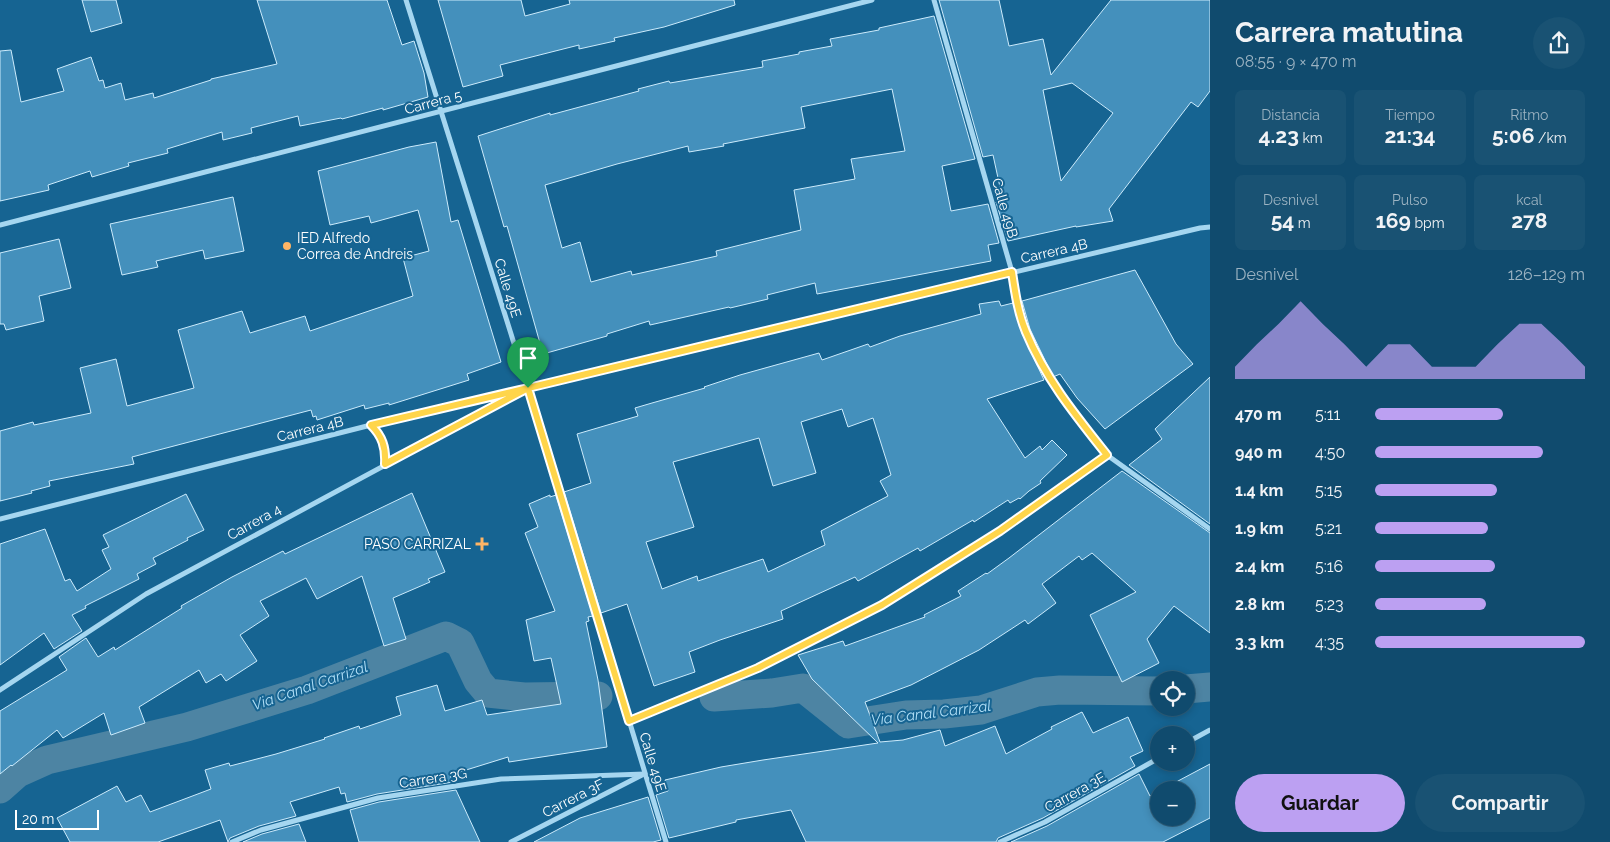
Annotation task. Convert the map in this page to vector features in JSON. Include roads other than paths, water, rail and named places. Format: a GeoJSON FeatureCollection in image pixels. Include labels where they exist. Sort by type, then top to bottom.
{"type":"FeatureCollection","features":[{"type":"Feature","properties":{"kind":"street","name":"Calle 49E"},"geometry":{"type":"LineString","coordinates":[[406,0],[528,388],[666,842]]}},
{"type":"Feature","properties":{"kind":"street","name":"Carrera 5"},"geometry":{"type":"LineString","coordinates":[[0,225],[872,0]]}},
{"type":"Feature","properties":{"kind":"street","name":"Calle 49B"},"geometry":{"type":"LineString","coordinates":[[934,0],[1012,272],[1016,296],[1026,331],[1049,378],[1107,455],[1210,529]]}},
{"type":"Feature","properties":{"kind":"street","name":"Carrera 4B"},"geometry":{"type":"LineString","coordinates":[[0,519],[371,425],[1012,272],[1210,227]]}},
{"type":"Feature","properties":{"kind":"street","name":"Carrera 4"},"geometry":{"type":"LineString","coordinates":[[0,690],[146,594],[528,388]]}},
{"type":"Feature","properties":{"kind":"street"},"geometry":{"type":"LineString","coordinates":[[371,425],[384,442],[385,464]]}},
{"type":"Feature","properties":{"kind":"street"},"geometry":{"type":"LineString","coordinates":[[629,721],[758,668],[882,605],[1000,531],[1107,455]]}},
{"type":"Feature","properties":{"kind":"street"},"geometry":{"type":"LineString","coordinates":[[1195,738],[1210,730]]}},
{"type":"Feature","properties":{"kind":"street","name":"Carrera 3E"},"geometry":{"type":"LineString","coordinates":[[1000,842],[1045,822],[1150,763]]}},
{"type":"Feature","properties":{"kind":"street","name":"Carrera 3G"},"geometry":{"type":"LineString","coordinates":[[232,842],[261,830],[378,798],[501,779],[645,774]]}},
{"type":"Feature","properties":{"kind":"street","name":"Carrera 3F"},"geometry":{"type":"LineString","coordinates":[[512,842],[645,774]]}},
{"type":"Feature","properties":{"kind":"waterway","name":"Via Canal Carrizal"},"geometry":{"type":"LineString","coordinates":[[0,789],[18,773],[47,760],[187,727],[307,690],[446,636],[460,643],[478,681],[488,693],[524,697],[598,696]]}},
{"type":"Feature","properties":{"kind":"waterway","name":"Via Canal Carrizal"},"geometry":{"type":"LineString","coordinates":[[1195,688],[1210,687]]}},
{"type":"Feature","properties":{"kind":"waterway","name":"Via Canal Carrizal"},"geometry":{"type":"LineString","coordinates":[[714,697],[772,693],[803,688],[848,724],[906,715],[944,714],[981,710],[1037,692],[1060,690],[1150,691]]}},
{"type":"Feature","properties":{"kind":"place","name":"IED Alfredo Correa de Andreis"},"geometry":{"type":"Point","coordinates":[287,246]}},
{"type":"Feature","properties":{"kind":"place","name":"PASO CARRIZAL"},"geometry":{"type":"Point","coordinates":[482,544]}}]}
